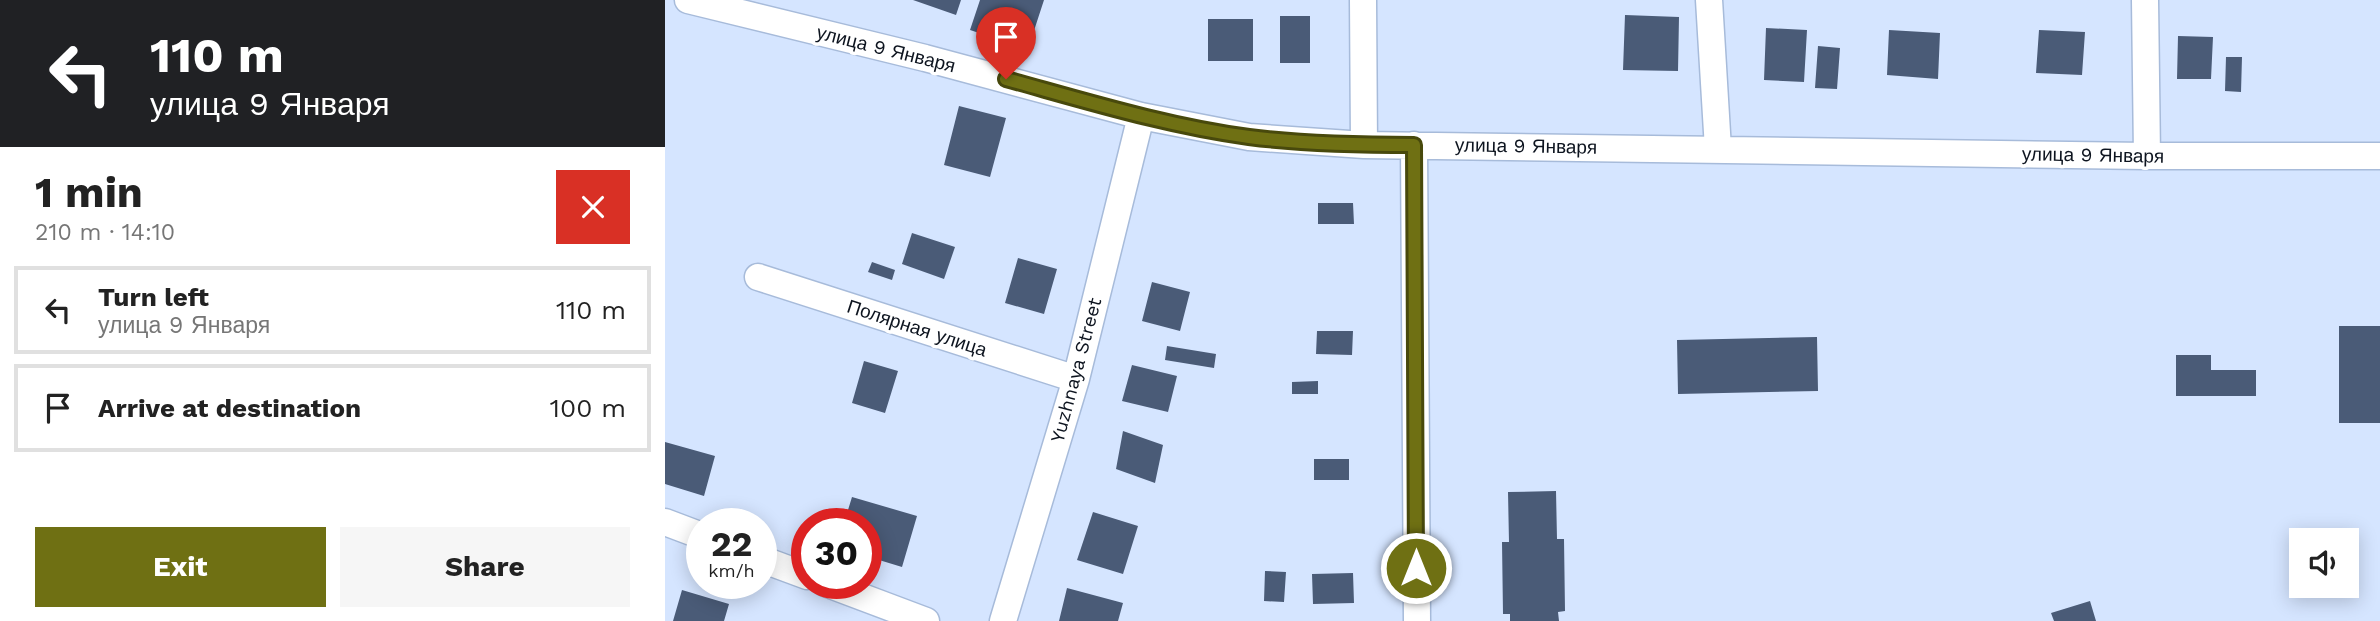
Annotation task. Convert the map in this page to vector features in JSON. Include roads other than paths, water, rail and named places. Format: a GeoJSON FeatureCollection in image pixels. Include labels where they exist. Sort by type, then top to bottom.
{"type":"FeatureCollection","features":[{"type":"Feature","properties":{"kind":"street","name":"улица 9 Января"},"geometry":{"type":"LineString","coordinates":[[688,0],[925,58],[1141,116],[1249,137],[1364,145],[2147,156],[2380,156]]}},
{"type":"Feature","properties":{"kind":"street"},"geometry":{"type":"LineString","coordinates":[[1363,0],[1364,145]]}},
{"type":"Feature","properties":{"kind":"street"},"geometry":{"type":"LineString","coordinates":[[1709,0],[1718,149]]}},
{"type":"Feature","properties":{"kind":"street"},"geometry":{"type":"LineString","coordinates":[[2145,0],[2147,156]]}},
{"type":"Feature","properties":{"kind":"street","name":"Yuzhnaya Street"},"geometry":{"type":"LineString","coordinates":[[1003,621],[1076,379],[1141,116]]}},
{"type":"Feature","properties":{"kind":"street"},"geometry":{"type":"LineString","coordinates":[[1414,145],[1417,621]]}},
{"type":"Feature","properties":{"kind":"street","name":"Полярная улица"},"geometry":{"type":"LineString","coordinates":[[758,277],[1076,379]]}},
{"type":"Feature","properties":{"kind":"street"},"geometry":{"type":"LineString","coordinates":[[665,522],[686,530]]}},
{"type":"Feature","properties":{"kind":"street"},"geometry":{"type":"LineString","coordinates":[[868,599],[926,621]]}}]}
